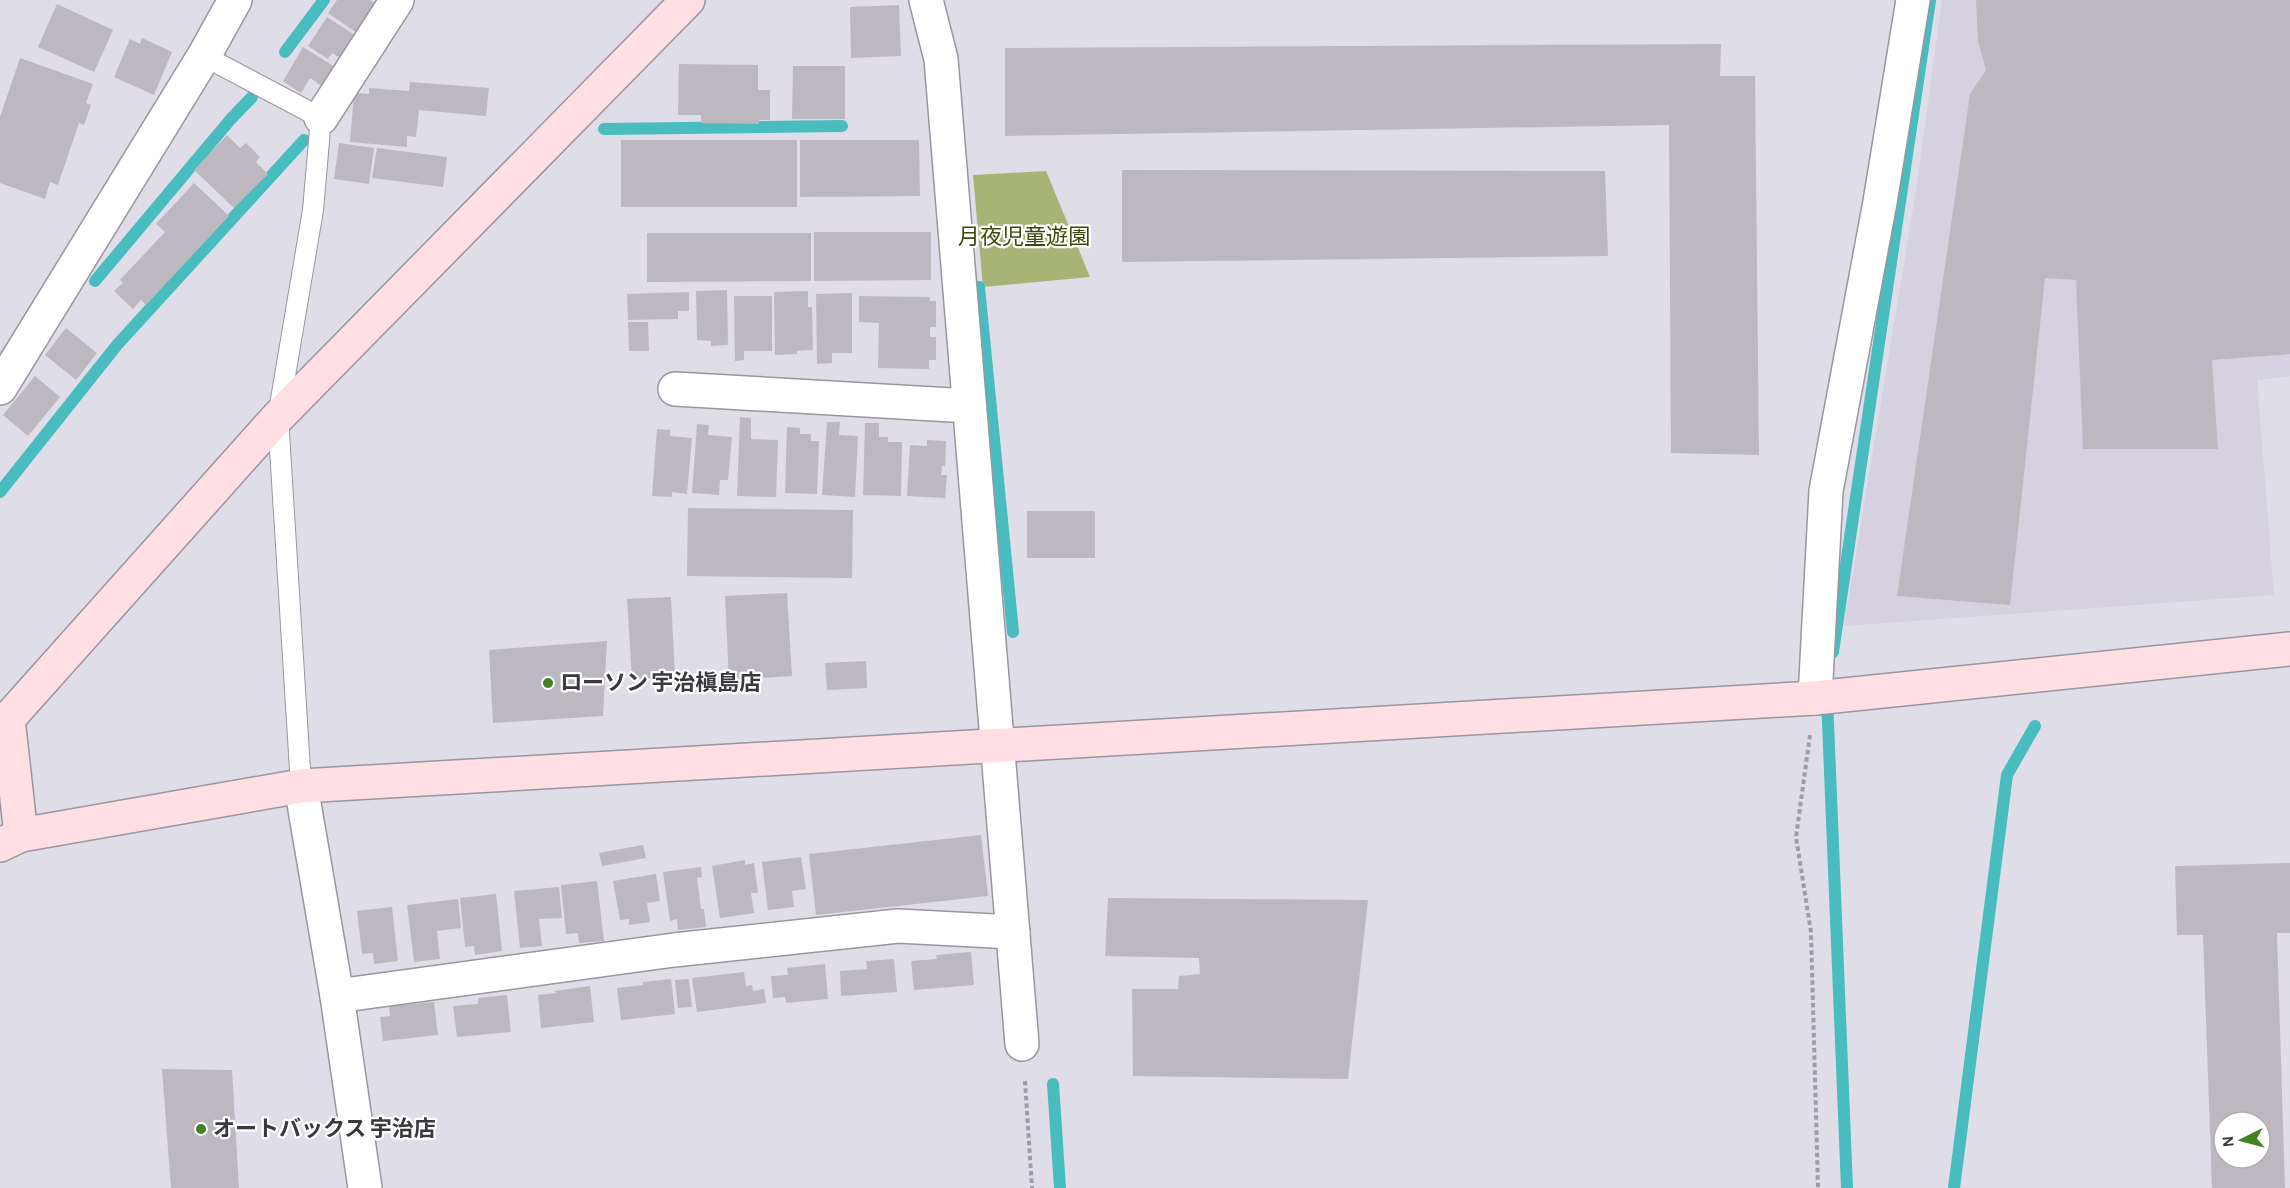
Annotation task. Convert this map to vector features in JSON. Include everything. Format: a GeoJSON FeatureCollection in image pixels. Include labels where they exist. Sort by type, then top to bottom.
{"type":"FeatureCollection","features":[{"type":"Feature","properties":{"kind":"street"},"geometry":{"type":"LineString","coordinates":[[0,388],[204,56],[234,0]]}},
{"type":"Feature","properties":{"kind":"street"},"geometry":{"type":"LineString","coordinates":[[321,118],[397,0]]}},
{"type":"Feature","properties":{"kind":"street"},"geometry":{"type":"LineString","coordinates":[[688,0],[278,417],[8,719],[11,840],[301,786],[1815,698],[2290,649]]}},
{"type":"Feature","properties":{"kind":"street"},"geometry":{"type":"LineString","coordinates":[[926,0],[941,58],[1022,1044]]}},
{"type":"Feature","properties":{"kind":"street"},"geometry":{"type":"LineString","coordinates":[[1815,698],[1826,491],[1880,202],[1913,0]]}},
{"type":"Feature","properties":{"kind":"street"},"geometry":{"type":"LineString","coordinates":[[675,389],[969,406]]}},
{"type":"Feature","properties":{"kind":"street"},"geometry":{"type":"LineString","coordinates":[[301,786],[337,996],[366,1188]]}},
{"type":"Feature","properties":{"kind":"street"},"geometry":{"type":"LineString","coordinates":[[337,996],[674,951],[898,926],[1013,932]]}},
{"type":"Feature","properties":{"kind":"lane"},"geometry":{"type":"LineString","coordinates":[[204,56],[321,118],[313,210],[278,417],[301,786]]}},
{"type":"Feature","properties":{"kind":"path"},"geometry":{"type":"LineString","coordinates":[[1815,698],[1796,837],[1811,932],[1818,1188]]}},
{"type":"Feature","properties":{"kind":"path"},"geometry":{"type":"LineString","coordinates":[[1022,1044],[1032,1188]]}},
{"type":"Feature","properties":{"kind":"shaded area"},"geometry":{"type":"Polygon","coordinates":[[[1942,0],[2290,0],[2290,376],[2257,380],[2274,595],[1844,626],[1916,191],[1942,0]]]}},
{"type":"Feature","properties":{"kind":"green space","name":"月夜児童遊園"},"geometry":{"type":"Polygon","coordinates":[[[1046,171],[1090,277],[983,287],[973,175],[1046,171]]]}},
{"type":"Feature","properties":{"kind":"building"},"geometry":{"type":"Polygon","coordinates":[[[337,0],[370,0],[379,6],[360,35],[328,13],[337,0]]]}},
{"type":"Feature","properties":{"kind":"building"},"geometry":{"type":"Polygon","coordinates":[[[1976,0],[2290,0],[2290,354],[2212,360],[2218,449],[2083,449],[2076,280],[2045,278],[2010,605],[1897,596],[1970,94],[1986,70],[1978,41],[1976,0]]]}},
{"type":"Feature","properties":{"kind":"building"},"geometry":{"type":"Polygon","coordinates":[[[57,4],[113,30],[94,72],[38,47],[57,4]]]}},
{"type":"Feature","properties":{"kind":"building"},"geometry":{"type":"Polygon","coordinates":[[[899,5],[901,56],[851,58],[850,7],[899,5]]]}},
{"type":"Feature","properties":{"kind":"building"},"geometry":{"type":"Polygon","coordinates":[[[327,17],[361,39],[346,62],[332,53],[328,59],[308,46],[327,17]]]}},
{"type":"Feature","properties":{"kind":"building"},"geometry":{"type":"Polygon","coordinates":[[[142,38],[172,52],[154,95],[114,77],[130,39],[140,44],[142,38]]]}},
{"type":"Feature","properties":{"kind":"building"},"geometry":{"type":"Polygon","coordinates":[[[1721,44],[1720,76],[1755,76],[1759,455],[1671,453],[1669,125],[1005,136],[1005,48],[1721,44]]]}},
{"type":"Feature","properties":{"kind":"building"},"geometry":{"type":"Polygon","coordinates":[[[303,47],[335,67],[323,87],[310,78],[301,93],[283,81],[303,47]]]}},
{"type":"Feature","properties":{"kind":"building"},"geometry":{"type":"Polygon","coordinates":[[[20,58],[93,84],[86,103],[91,105],[84,125],[79,123],[58,185],[50,182],[45,199],[0,183],[0,117],[20,58]]]}},
{"type":"Feature","properties":{"kind":"building"},"geometry":{"type":"Polygon","coordinates":[[[679,64],[758,65],[758,90],[770,90],[770,120],[759,120],[759,124],[701,123],[701,115],[678,115],[679,64]]]}},
{"type":"Feature","properties":{"kind":"building"},"geometry":{"type":"Polygon","coordinates":[[[793,66],[845,66],[845,119],[792,119],[793,66]]]}},
{"type":"Feature","properties":{"kind":"building"},"geometry":{"type":"Polygon","coordinates":[[[410,82],[489,88],[486,116],[419,110],[416,137],[407,136],[407,147],[350,142],[354,93],[369,94],[369,88],[409,91],[410,82]]]}},
{"type":"Feature","properties":{"kind":"building"},"geometry":{"type":"Polygon","coordinates":[[[227,135],[240,148],[246,143],[260,157],[256,162],[268,174],[234,208],[194,170],[227,135]]]}},
{"type":"Feature","properties":{"kind":"building"},"geometry":{"type":"Polygon","coordinates":[[[621,140],[797,140],[797,207],[621,207],[621,140]]]}},
{"type":"Feature","properties":{"kind":"building"},"geometry":{"type":"Polygon","coordinates":[[[800,140],[919,140],[920,196],[800,197],[800,140]]]}},
{"type":"Feature","properties":{"kind":"building"},"geometry":{"type":"Polygon","coordinates":[[[339,143],[374,148],[369,184],[334,179],[339,143]]]}},
{"type":"Feature","properties":{"kind":"building"},"geometry":{"type":"Polygon","coordinates":[[[377,148],[447,157],[443,187],[372,178],[377,148]]]}},
{"type":"Feature","properties":{"kind":"building"},"geometry":{"type":"Polygon","coordinates":[[[1122,170],[1605,171],[1608,256],[1122,262],[1122,170]]]}},
{"type":"Feature","properties":{"kind":"building"},"geometry":{"type":"Polygon","coordinates":[[[194,183],[229,216],[146,305],[141,300],[133,309],[114,291],[123,283],[120,280],[165,232],[156,224],[194,183]]]}},
{"type":"Feature","properties":{"kind":"building"},"geometry":{"type":"Polygon","coordinates":[[[814,232],[931,232],[931,280],[814,281],[814,232]]]}},
{"type":"Feature","properties":{"kind":"building"},"geometry":{"type":"Polygon","coordinates":[[[647,233],[811,233],[811,281],[647,282],[647,233]]]}},
{"type":"Feature","properties":{"kind":"building"},"geometry":{"type":"Polygon","coordinates":[[[727,290],[728,345],[711,346],[711,341],[697,340],[696,291],[727,290]]]}},
{"type":"Feature","properties":{"kind":"building"},"geometry":{"type":"Polygon","coordinates":[[[808,291],[808,307],[812,307],[813,350],[797,351],[797,354],[775,355],[774,292],[808,291]]]}},
{"type":"Feature","properties":{"kind":"building"},"geometry":{"type":"Polygon","coordinates":[[[689,292],[689,311],[678,311],[678,319],[628,320],[627,294],[689,292]]]}},
{"type":"Feature","properties":{"kind":"building"},"geometry":{"type":"Polygon","coordinates":[[[852,293],[852,353],[832,353],[832,363],[817,364],[816,294],[852,293]]]}},
{"type":"Feature","properties":{"kind":"building"},"geometry":{"type":"Polygon","coordinates":[[[734,296],[772,296],[772,351],[744,351],[744,360],[735,361],[734,296]]]}},
{"type":"Feature","properties":{"kind":"building"},"geometry":{"type":"Polygon","coordinates":[[[859,296],[930,297],[930,301],[936,301],[936,327],[930,327],[930,337],[936,337],[936,360],[929,360],[929,369],[878,368],[879,323],[859,322],[859,296]]]}},
{"type":"Feature","properties":{"kind":"building"},"geometry":{"type":"Polygon","coordinates":[[[628,322],[648,322],[649,351],[629,351],[628,322]]]}},
{"type":"Feature","properties":{"kind":"building"},"geometry":{"type":"Polygon","coordinates":[[[66,328],[97,353],[76,380],[45,355],[66,328]]]}},
{"type":"Feature","properties":{"kind":"building"},"geometry":{"type":"Polygon","coordinates":[[[35,376],[60,397],[28,436],[3,415],[35,376]]]}},
{"type":"Feature","properties":{"kind":"building"},"geometry":{"type":"Polygon","coordinates":[[[740,417],[751,418],[751,439],[778,440],[776,497],[737,496],[740,417]]]}},
{"type":"Feature","properties":{"kind":"building"},"geometry":{"type":"Polygon","coordinates":[[[827,422],[840,422],[839,435],[858,436],[855,497],[822,495],[827,422]]]}},
{"type":"Feature","properties":{"kind":"building"},"geometry":{"type":"Polygon","coordinates":[[[865,423],[879,423],[879,437],[888,437],[888,442],[902,442],[901,496],[863,495],[865,423]]]}},
{"type":"Feature","properties":{"kind":"building"},"geometry":{"type":"Polygon","coordinates":[[[697,424],[709,425],[708,435],[732,437],[728,480],[720,480],[719,495],[692,493],[697,424]]]}},
{"type":"Feature","properties":{"kind":"building"},"geometry":{"type":"Polygon","coordinates":[[[787,427],[800,428],[800,434],[811,434],[811,441],[819,441],[817,494],[785,493],[787,427]]]}},
{"type":"Feature","properties":{"kind":"building"},"geometry":{"type":"Polygon","coordinates":[[[657,429],[670,430],[670,436],[692,438],[687,494],[672,492],[672,497],[652,496],[657,429]]]}},
{"type":"Feature","properties":{"kind":"building"},"geometry":{"type":"Polygon","coordinates":[[[927,440],[946,441],[945,466],[942,466],[941,475],[947,475],[945,498],[907,496],[910,445],[927,446],[927,440]]]}},
{"type":"Feature","properties":{"kind":"building"},"geometry":{"type":"Polygon","coordinates":[[[688,508],[853,510],[852,578],[687,576],[688,508]]]}},
{"type":"Feature","properties":{"kind":"building"},"geometry":{"type":"Polygon","coordinates":[[[1027,511],[1095,511],[1095,558],[1027,558],[1027,511]]]}},
{"type":"Feature","properties":{"kind":"building"},"geometry":{"type":"Polygon","coordinates":[[[787,593],[792,676],[729,680],[725,596],[787,593]]]}},
{"type":"Feature","properties":{"kind":"building"},"geometry":{"type":"Polygon","coordinates":[[[671,597],[675,677],[632,679],[627,599],[671,597]]]}},
{"type":"Feature","properties":{"kind":"building","name":"ローソン 宇治槇島店"},"geometry":{"type":"Polygon","coordinates":[[[607,641],[603,716],[493,723],[489,650],[607,641]]]}},
{"type":"Feature","properties":{"kind":"building"},"geometry":{"type":"Polygon","coordinates":[[[866,661],[867,688],[827,690],[825,663],[866,661]]]}},
{"type":"Feature","properties":{"kind":"building"},"geometry":{"type":"Polygon","coordinates":[[[981,835],[988,896],[816,915],[809,854],[981,835]]]}},
{"type":"Feature","properties":{"kind":"building"},"geometry":{"type":"Polygon","coordinates":[[[643,845],[646,858],[602,866],[599,853],[643,845]]]}},
{"type":"Feature","properties":{"kind":"building"},"geometry":{"type":"Polygon","coordinates":[[[801,857],[806,889],[792,891],[794,907],[768,910],[762,862],[801,857]]]}},
{"type":"Feature","properties":{"kind":"building"},"geometry":{"type":"Polygon","coordinates":[[[745,860],[745,865],[754,863],[758,893],[751,893],[754,913],[720,918],[712,866],[745,860]]]}},
{"type":"Feature","properties":{"kind":"building"},"geometry":{"type":"Polygon","coordinates":[[[2290,863],[2290,933],[2277,933],[2285,1188],[2212,1188],[2203,935],[2177,935],[2175,866],[2290,863]]]}},
{"type":"Feature","properties":{"kind":"building"},"geometry":{"type":"Polygon","coordinates":[[[701,867],[702,877],[697,878],[706,927],[678,930],[677,919],[670,921],[663,872],[701,867]]]}},
{"type":"Feature","properties":{"kind":"building"},"geometry":{"type":"Polygon","coordinates":[[[656,874],[660,901],[647,903],[650,922],[629,925],[629,919],[620,920],[613,881],[656,874]]]}},
{"type":"Feature","properties":{"kind":"building"},"geometry":{"type":"Polygon","coordinates":[[[597,881],[604,941],[579,943],[578,933],[566,934],[561,885],[597,881]]]}},
{"type":"Feature","properties":{"kind":"building"},"geometry":{"type":"Polygon","coordinates":[[[559,887],[562,918],[539,919],[542,946],[520,948],[514,891],[559,887]]]}},
{"type":"Feature","properties":{"kind":"building"},"geometry":{"type":"Polygon","coordinates":[[[496,894],[502,951],[475,955],[474,946],[465,947],[460,898],[496,894]]]}},
{"type":"Feature","properties":{"kind":"building"},"geometry":{"type":"Polygon","coordinates":[[[1108,898],[1368,900],[1348,1079],[1133,1076],[1132,989],[1178,989],[1179,976],[1200,974],[1199,958],[1105,956],[1108,898]]]}},
{"type":"Feature","properties":{"kind":"building"},"geometry":{"type":"Polygon","coordinates":[[[458,899],[461,928],[437,931],[440,959],[414,962],[407,905],[458,899]]]}},
{"type":"Feature","properties":{"kind":"building"},"geometry":{"type":"Polygon","coordinates":[[[392,907],[398,961],[374,964],[373,953],[362,954],[357,911],[392,907]]]}},
{"type":"Feature","properties":{"kind":"building"},"geometry":{"type":"Polygon","coordinates":[[[971,952],[974,985],[914,990],[911,961],[937,959],[936,955],[971,952]]]}},
{"type":"Feature","properties":{"kind":"building"},"geometry":{"type":"Polygon","coordinates":[[[894,959],[897,992],[841,996],[840,971],[867,969],[866,961],[894,959]]]}},
{"type":"Feature","properties":{"kind":"building"},"geometry":{"type":"Polygon","coordinates":[[[825,964],[828,999],[786,1003],[785,997],[773,998],[771,976],[788,975],[787,968],[825,964]]]}},
{"type":"Feature","properties":{"kind":"building"},"geometry":{"type":"Polygon","coordinates":[[[744,972],[746,986],[752,985],[753,991],[764,989],[766,1003],[697,1012],[692,978],[744,972]]]}},
{"type":"Feature","properties":{"kind":"building"},"geometry":{"type":"Polygon","coordinates":[[[671,979],[675,1014],[621,1020],[617,988],[671,979]]]}},
{"type":"Feature","properties":{"kind":"building"},"geometry":{"type":"Polygon","coordinates":[[[689,979],[692,1007],[678,1008],[675,980],[689,979]]]}},
{"type":"Feature","properties":{"kind":"building"},"geometry":{"type":"Polygon","coordinates":[[[590,986],[594,1022],[541,1028],[538,995],[590,986]]]}},
{"type":"Feature","properties":{"kind":"building"},"geometry":{"type":"Polygon","coordinates":[[[507,995],[511,1032],[457,1037],[453,1006],[478,1004],[478,998],[507,995]]]}},
{"type":"Feature","properties":{"kind":"building"},"geometry":{"type":"Polygon","coordinates":[[[434,1002],[438,1035],[383,1041],[380,1017],[390,1016],[389,1006],[434,1002]]]}},
{"type":"Feature","properties":{"kind":"building","name":"オートバックス 宇治店"},"geometry":{"type":"Polygon","coordinates":[[[162,1069],[232,1070],[239,1188],[171,1188],[162,1069]]]}},
{"type":"Feature","properties":{"kind":"waterway"},"geometry":{"type":"LineString","coordinates":[[285,52],[324,0]]}},
{"type":"Feature","properties":{"kind":"waterway"},"geometry":{"type":"LineString","coordinates":[[1833,652],[1930,0]]}},
{"type":"Feature","properties":{"kind":"waterway"},"geometry":{"type":"LineString","coordinates":[[95,281],[230,120],[252,97]]}},
{"type":"Feature","properties":{"kind":"waterway"},"geometry":{"type":"LineString","coordinates":[[604,129],[842,126]]}},
{"type":"Feature","properties":{"kind":"waterway"},"geometry":{"type":"LineString","coordinates":[[0,492],[117,345],[304,140]]}},
{"type":"Feature","properties":{"kind":"waterway"},"geometry":{"type":"LineString","coordinates":[[979,287],[1013,632]]}},
{"type":"Feature","properties":{"kind":"waterway"},"geometry":{"type":"LineString","coordinates":[[1827,698],[1847,1188]]}},
{"type":"Feature","properties":{"kind":"waterway"},"geometry":{"type":"LineString","coordinates":[[1954,1188],[2007,775],[2035,726]]}},
{"type":"Feature","properties":{"kind":"waterway"},"geometry":{"type":"LineString","coordinates":[[1053,1084],[1060,1188]]}},
{"type":"Feature","properties":{"kind":"place","name":"ローソン 宇治槇島店"},"geometry":{"type":"Point","coordinates":[548,683]}},
{"type":"Feature","properties":{"kind":"place","name":"オートバックス 宇治店"},"geometry":{"type":"Point","coordinates":[201,1129]}}]}
